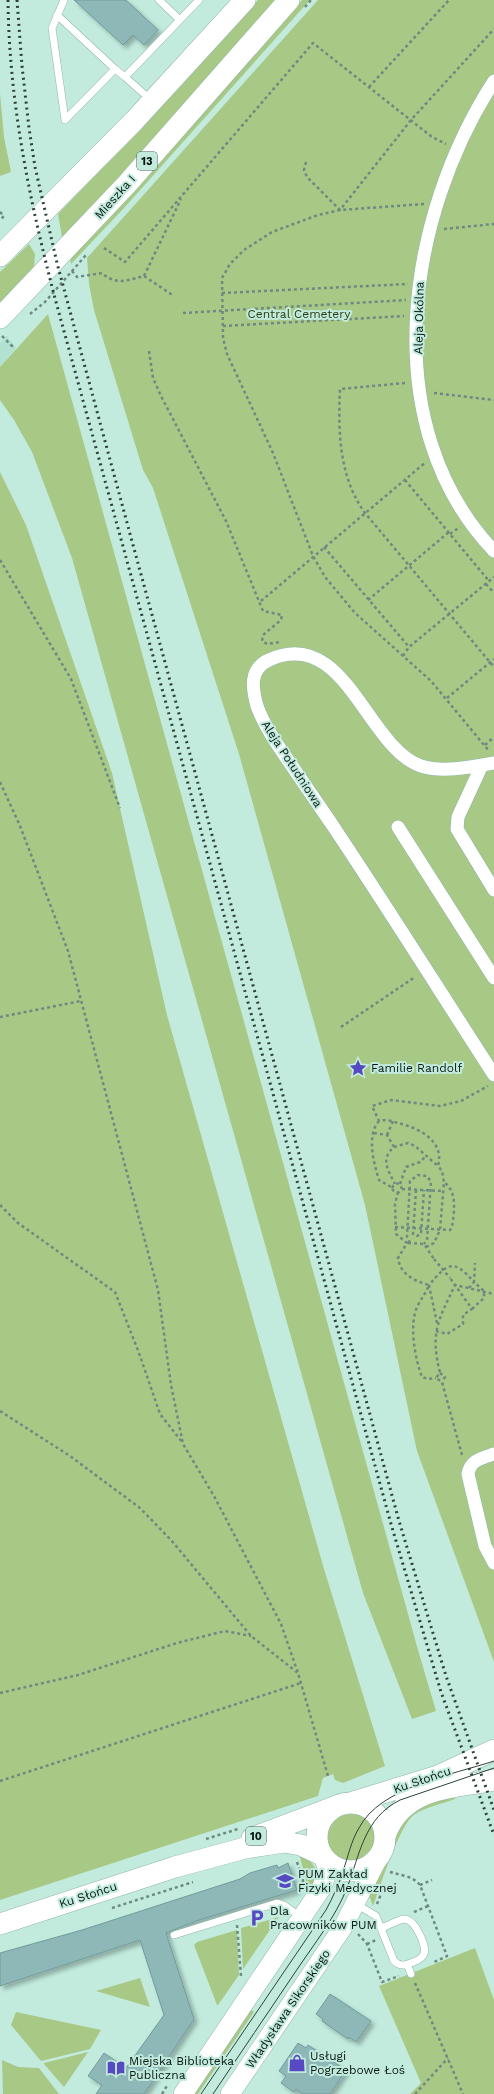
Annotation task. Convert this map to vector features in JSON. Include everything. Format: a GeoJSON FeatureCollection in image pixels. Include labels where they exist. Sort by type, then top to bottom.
{"type":"FeatureCollection","features":[{"type":"Feature","properties":{"kind":"main road"},"geometry":{"type":"LineString","coordinates":[[0,256],[152,101],[245,0]]}},
{"type":"Feature","properties":{"kind":"main road","name":"Mieszka I"},"geometry":{"type":"LineString","coordinates":[[1,327],[289,0]]}},
{"type":"Feature","properties":{"kind":"main road","name":"Ku Słońcu"},"geometry":{"type":"LineString","coordinates":[[0,1924],[175,1867],[342,1805],[438,1776],[494,1750]]}},
{"type":"Feature","properties":{"kind":"main road","name":"Ku Słońcu"},"geometry":{"type":"LineString","coordinates":[[385,1836],[397,1813],[418,1796],[494,1780]]}},
{"type":"Feature","properties":{"kind":"main road"},"geometry":{"type":"LineString","coordinates":[[323,1856],[317,1842],[318,1828],[325,1815],[342,1805],[361,1805],[374,1811],[382,1823],[385,1836],[384,1865]]}},
{"type":"Feature","properties":{"kind":"main road","name":"Ku Słońcu"},"geometry":{"type":"LineString","coordinates":[[175,1867],[245,1848],[277,1842],[301,1845],[323,1856]]}},
{"type":"Feature","properties":{"kind":"main road","name":"10"},"geometry":{"type":"LineString","coordinates":[[323,1856],[337,1868],[353,1871],[384,1865]]}},
{"type":"Feature","properties":{"kind":"street","name":"Aleja Okólna"},"geometry":{"type":"LineString","coordinates":[[494,81],[476,109],[457,149],[436,204],[418,283],[416,315],[419,387],[426,425],[452,493],[463,514],[494,551]]}},
{"type":"Feature","properties":{"kind":"street","name":"Aleja Południowa"},"geometry":{"type":"LineString","coordinates":[[488,764],[439,769],[421,766],[414,763],[399,752],[332,669],[311,658],[291,655],[268,660],[262,664],[254,674],[253,689],[260,714],[276,742],[362,870],[494,1075]]}},
{"type":"Feature","properties":{"kind":"street"},"geometry":{"type":"LineString","coordinates":[[488,764],[458,817],[457,829],[494,890]]}},
{"type":"Feature","properties":{"kind":"street"},"geometry":{"type":"LineString","coordinates":[[398,827],[494,978]]}},
{"type":"Feature","properties":{"kind":"street"},"geometry":{"type":"LineString","coordinates":[[494,1454],[471,1464],[468,1474],[485,1546],[494,1563]]}},
{"type":"Feature","properties":{"kind":"street"},"geometry":{"type":"LineString","coordinates":[[183,2094],[321,1889],[326,1877],[328,1866],[323,1856]]}},
{"type":"Feature","properties":{"kind":"street","name":"Władysława Sikorskiego"},"geometry":{"type":"LineString","coordinates":[[230,2094],[318,1966],[356,1904],[384,1865]]}},
{"type":"Feature","properties":{"kind":"lane"},"geometry":{"type":"LineString","coordinates":[[64,0],[52,28],[64,120],[115,69]]}},
{"type":"Feature","properties":{"kind":"lane"},"geometry":{"type":"LineString","coordinates":[[159,0],[180,20]]}},
{"type":"Feature","properties":{"kind":"lane"},"geometry":{"type":"LineString","coordinates":[[125,77],[199,0]]}},
{"type":"Feature","properties":{"kind":"lane"},"geometry":{"type":"LineString","coordinates":[[57,15],[152,101]]}},
{"type":"Feature","properties":{"kind":"lane"},"geometry":{"type":"LineString","coordinates":[[174,1934],[277,1902],[284,1905],[302,1918]]}},
{"type":"Feature","properties":{"kind":"lane"},"geometry":{"type":"LineString","coordinates":[[356,1904],[376,1916],[394,1961],[401,1965],[419,1960],[424,1951],[415,1925],[411,1921],[404,1919],[381,1928]]}},
{"type":"Feature","properties":{"kind":"lane"},"geometry":{"type":"LineString","coordinates":[[407,1964],[408,1974]]}},
{"type":"Feature","properties":{"kind":"path"},"geometry":{"type":"LineString","coordinates":[[368,87],[449,0]]}},
{"type":"Feature","properties":{"kind":"path"},"geometry":{"type":"LineString","coordinates":[[340,210],[411,120],[494,29]]}},
{"type":"Feature","properties":{"kind":"path"},"geometry":{"type":"LineString","coordinates":[[104,248],[125,262],[314,43],[432,137],[457,149]]}},
{"type":"Feature","properties":{"kind":"path"},"geometry":{"type":"LineString","coordinates":[[306,162],[304,170],[306,177],[340,210]]}},
{"type":"Feature","properties":{"kind":"path"},"geometry":{"type":"LineString","coordinates":[[72,271],[77,277],[102,273],[108,279],[119,283],[144,276],[182,196]]}},
{"type":"Feature","properties":{"kind":"path"},"geometry":{"type":"LineString","coordinates":[[436,204],[340,210],[297,222],[272,232],[253,243],[236,257],[225,271],[222,278],[224,345],[273,453],[314,556],[325,576],[345,602],[423,673],[447,698],[494,757]]}},
{"type":"Feature","properties":{"kind":"path"},"geometry":{"type":"LineString","coordinates":[[0,212],[4,216],[0,220]]}},
{"type":"Feature","properties":{"kind":"path"},"geometry":{"type":"LineString","coordinates":[[430,230],[494,224]]}},
{"type":"Feature","properties":{"kind":"path"},"geometry":{"type":"LineString","coordinates":[[144,276],[174,296]]}},
{"type":"Feature","properties":{"kind":"path"},"geometry":{"type":"LineString","coordinates":[[222,293],[418,283]]}},
{"type":"Feature","properties":{"kind":"path"},"geometry":{"type":"LineString","coordinates":[[183,313],[417,299]]}},
{"type":"Feature","properties":{"kind":"path"},"geometry":{"type":"LineString","coordinates":[[223,326],[416,315]]}},
{"type":"Feature","properties":{"kind":"path"},"geometry":{"type":"LineString","coordinates":[[1,327],[12,346],[11,348]]}},
{"type":"Feature","properties":{"kind":"path"},"geometry":{"type":"LineString","coordinates":[[149,351],[153,378],[221,509],[265,613],[279,614],[282,617],[281,620],[263,635],[262,641],[267,644],[282,642],[288,643],[291,655]]}},
{"type":"Feature","properties":{"kind":"path"},"geometry":{"type":"LineString","coordinates":[[494,400],[419,387],[340,389],[338,416],[344,463],[352,491],[365,513],[494,667]]}},
{"type":"Feature","properties":{"kind":"path"},"geometry":{"type":"LineString","coordinates":[[261,601],[436,454]]}},
{"type":"Feature","properties":{"kind":"path"},"geometry":{"type":"LineString","coordinates":[[405,480],[490,581]]}},
{"type":"Feature","properties":{"kind":"path"},"geometry":{"type":"LineString","coordinates":[[368,600],[449,532]]}},
{"type":"Feature","properties":{"kind":"path"},"geometry":{"type":"LineString","coordinates":[[324,547],[409,647]]}},
{"type":"Feature","properties":{"kind":"path"},"geometry":{"type":"LineString","coordinates":[[0,560],[71,679],[120,808]]}},
{"type":"Feature","properties":{"kind":"path"},"geometry":{"type":"LineString","coordinates":[[403,656],[409,647],[494,577]]}},
{"type":"Feature","properties":{"kind":"path"},"geometry":{"type":"LineString","coordinates":[[486,584],[494,593]]}},
{"type":"Feature","properties":{"kind":"path"},"geometry":{"type":"LineString","coordinates":[[447,698],[494,659]]}},
{"type":"Feature","properties":{"kind":"path"},"geometry":{"type":"LineString","coordinates":[[485,745],[494,737]]}},
{"type":"Feature","properties":{"kind":"path"},"geometry":{"type":"LineString","coordinates":[[0,782],[20,826],[68,952],[158,1290],[171,1385],[184,1444]]}},
{"type":"Feature","properties":{"kind":"path"},"geometry":{"type":"LineString","coordinates":[[341,1027],[426,970]]}},
{"type":"Feature","properties":{"kind":"path"},"geometry":{"type":"LineString","coordinates":[[0,1017],[81,1001]]}},
{"type":"Feature","properties":{"kind":"path"},"geometry":{"type":"LineString","coordinates":[[380,1121],[372,1106],[391,1100],[430,1106],[450,1104],[469,1098],[494,1082]]}},
{"type":"Feature","properties":{"kind":"path"},"geometry":{"type":"LineString","coordinates":[[398,1192],[379,1180],[374,1166],[375,1125],[380,1121],[384,1119],[412,1126],[432,1140],[440,1155],[438,1166]]}},
{"type":"Feature","properties":{"kind":"path"},"geometry":{"type":"LineString","coordinates":[[387,1135],[393,1121]]}},
{"type":"Feature","properties":{"kind":"path"},"geometry":{"type":"LineString","coordinates":[[374,1133],[387,1135]]}},
{"type":"Feature","properties":{"kind":"path"},"geometry":{"type":"LineString","coordinates":[[387,1135],[394,1147]]}},
{"type":"Feature","properties":{"kind":"path"},"geometry":{"type":"LineString","coordinates":[[393,1188],[394,1184],[386,1165],[386,1156],[394,1147],[408,1143],[426,1156],[442,1171],[444,1182],[442,1191],[440,1230],[434,1243],[426,1247]]}},
{"type":"Feature","properties":{"kind":"path"},"geometry":{"type":"LineString","coordinates":[[402,1189],[400,1184],[406,1167],[420,1162],[426,1156]]}},
{"type":"Feature","properties":{"kind":"path"},"geometry":{"type":"LineString","coordinates":[[409,1243],[407,1228],[410,1180],[418,1175],[427,1176],[431,1182],[427,1240],[424,1244]]}},
{"type":"Feature","properties":{"kind":"path"},"geometry":{"type":"LineString","coordinates":[[395,1227],[450,1230],[454,1215],[454,1202],[452,1191],[444,1182]]}},
{"type":"Feature","properties":{"kind":"path"},"geometry":{"type":"LineString","coordinates":[[394,1184],[400,1184]]}},
{"type":"Feature","properties":{"kind":"path"},"geometry":{"type":"LineString","coordinates":[[424,1244],[409,1243],[396,1234],[395,1204],[398,1192],[402,1189],[442,1191]]}},
{"type":"Feature","properties":{"kind":"path"},"geometry":{"type":"LineString","coordinates":[[416,1190],[413,1234],[417,1236],[421,1234],[422,1229],[424,1190]]}},
{"type":"Feature","properties":{"kind":"path"},"geometry":{"type":"LineString","coordinates":[[0,1205],[18,1223],[115,1292],[139,1353],[160,1414],[184,1444],[214,1496],[281,1624],[298,1673],[328,1776]]}},
{"type":"Feature","properties":{"kind":"path"},"geometry":{"type":"LineString","coordinates":[[409,1243],[398,1258],[399,1266],[406,1274],[418,1282],[429,1285]]}},
{"type":"Feature","properties":{"kind":"path"},"geometry":{"type":"LineString","coordinates":[[424,1244],[472,1309]]}},
{"type":"Feature","properties":{"kind":"path"},"geometry":{"type":"LineString","coordinates":[[468,1288],[474,1282],[475,1263]]}},
{"type":"Feature","properties":{"kind":"path"},"geometry":{"type":"LineString","coordinates":[[436,1331],[447,1334],[463,1324],[463,1315],[484,1298],[484,1291],[463,1269],[450,1266],[444,1267],[429,1285],[416,1308],[414,1332],[415,1352],[422,1377],[428,1379],[436,1378],[442,1382],[468,1474]]}},
{"type":"Feature","properties":{"kind":"path"},"geometry":{"type":"LineString","coordinates":[[429,1285],[437,1323]]}},
{"type":"Feature","properties":{"kind":"path"},"geometry":{"type":"LineString","coordinates":[[455,1285],[494,1294]]}},
{"type":"Feature","properties":{"kind":"path"},"geometry":{"type":"LineString","coordinates":[[442,1382],[445,1377],[440,1373],[436,1357],[437,1323],[455,1285]]}},
{"type":"Feature","properties":{"kind":"path"},"geometry":{"type":"LineString","coordinates":[[436,1378],[440,1373]]}},
{"type":"Feature","properties":{"kind":"path"},"geometry":{"type":"LineString","coordinates":[[0,1411],[70,1456],[140,1508],[171,1540],[251,1636],[298,1673]]}},
{"type":"Feature","properties":{"kind":"path"},"geometry":{"type":"LineString","coordinates":[[0,1693],[78,1675],[177,1643],[225,1631],[251,1636]]}},
{"type":"Feature","properties":{"kind":"path"},"geometry":{"type":"LineString","coordinates":[[0,1781],[301,1683]]}},
{"type":"Feature","properties":{"kind":"path"},"geometry":{"type":"LineString","coordinates":[[295,1856],[305,1888]]}},
{"type":"Feature","properties":{"kind":"path"},"geometry":{"type":"LineString","coordinates":[[384,1865],[416,1880],[420,1885],[437,1930]]}},
{"type":"Feature","properties":{"kind":"path"},"geometry":{"type":"LineString","coordinates":[[420,1885],[432,1880]]}},
{"type":"Feature","properties":{"kind":"path"},"geometry":{"type":"LineString","coordinates":[[105,1910],[194,1882]]}},
{"type":"Feature","properties":{"kind":"path"},"geometry":{"type":"LineString","coordinates":[[411,1921],[414,1911],[428,1906]]}},
{"type":"Feature","properties":{"kind":"path"},"geometry":{"type":"LineString","coordinates":[[234,1916],[239,1930],[241,1976]]}},
{"type":"Feature","properties":{"kind":"path"},"geometry":{"type":"LineString","coordinates":[[362,1929],[358,1934],[367,1944],[382,1982],[408,1974],[464,2094]]}},
{"type":"Feature","properties":{"kind":"path"},"geometry":{"type":"LineString","coordinates":[[415,2094],[448,2058]]}},
{"type":"Feature","properties":{"kind":"shaded area"},"geometry":{"type":"Polygon","coordinates":[[[7,336],[16,348],[0,367],[0,343],[7,336]]]}},
{"type":"Feature","properties":{"kind":"green space"},"geometry":{"type":"Polygon","coordinates":[[[258,0],[276,0],[111,188],[62,237],[58,214],[183,84],[258,0]]]}},
{"type":"Feature","properties":{"kind":"green space"},"geometry":{"type":"Polygon","coordinates":[[[302,0],[310,0],[124,208],[71,264],[70,257],[165,154],[302,0]]]}},
{"type":"Feature","properties":{"kind":"green space","name":"Central Cemetery"},"geometry":{"type":"Polygon","coordinates":[[[318,0],[494,0],[494,1662],[417,1451],[365,1205],[239,754],[153,488],[143,470],[94,310],[89,284],[87,258],[318,0]]]}},
{"type":"Feature","properties":{"kind":"green space"},"geometry":{"type":"Polygon","coordinates":[[[0,93],[4,137],[11,172],[0,176],[0,93]]]}},
{"type":"Feature","properties":{"kind":"green space"},"geometry":{"type":"Polygon","coordinates":[[[29,244],[35,254],[34,267],[0,303],[0,272],[29,244]]]}},
{"type":"Feature","properties":{"kind":"green space"},"geometry":{"type":"Polygon","coordinates":[[[48,314],[436,1711],[412,1719],[363,1593],[72,558],[32,452],[14,420],[0,400],[0,367],[48,314]]]}},
{"type":"Feature","properties":{"kind":"green space"},"geometry":{"type":"Polygon","coordinates":[[[0,472],[26,525],[112,773],[167,1015],[324,1569],[385,1766],[343,1783],[335,1780],[333,1774],[323,1778],[318,1796],[0,1900],[0,472]]]}},
{"type":"Feature","properties":{"kind":"green space"},"geometry":{"type":"Polygon","coordinates":[[[455,1795],[455,1799],[429,1807],[415,1814],[409,1820],[397,1842],[373,1906],[369,1895],[391,1856],[396,1832],[418,1805],[455,1795]]]}},
{"type":"Feature","properties":{"kind":"green space"},"geometry":{"type":"Polygon","coordinates":[[[346,1814],[356,1814],[368,1821],[375,1833],[375,1843],[368,1855],[356,1862],[346,1862],[338,1858],[331,1851],[327,1843],[327,1833],[331,1825],[338,1818],[346,1814]]]}},
{"type":"Feature","properties":{"kind":"green space"},"geometry":{"type":"Polygon","coordinates":[[[299,1853],[311,1862],[316,1871],[315,1881],[307,1894],[308,1889],[299,1853]]]}},
{"type":"Feature","properties":{"kind":"green space"},"geometry":{"type":"Polygon","coordinates":[[[279,1917],[243,1969],[241,1928],[279,1917]]]}},
{"type":"Feature","properties":{"kind":"green space"},"geometry":{"type":"Polygon","coordinates":[[[237,1930],[239,1975],[217,2005],[194,1945],[197,1942],[237,1930]]]}},
{"type":"Feature","properties":{"kind":"green space"},"geometry":{"type":"Polygon","coordinates":[[[475,1948],[494,2000],[494,2094],[410,2094],[421,2083],[379,1986],[475,1948]]]}},
{"type":"Feature","properties":{"kind":"green space"},"geometry":{"type":"Polygon","coordinates":[[[140,1978],[150,2007],[96,1991],[140,1978]]]}},
{"type":"Feature","properties":{"kind":"green space"},"geometry":{"type":"Polygon","coordinates":[[[250,2009],[254,2012],[198,2094],[191,2094],[250,2009]]]}},
{"type":"Feature","properties":{"kind":"green space"},"geometry":{"type":"Polygon","coordinates":[[[16,2012],[101,2030],[90,2049],[41,2061],[11,2025],[16,2012]]]}},
{"type":"Feature","properties":{"kind":"green space"},"geometry":{"type":"Polygon","coordinates":[[[88,2052],[64,2087],[44,2064],[44,2063],[88,2052]]]}},
{"type":"Feature","properties":{"kind":"green space"},"geometry":{"type":"Polygon","coordinates":[[[2,2060],[18,2067],[39,2068],[59,2094],[3,2094],[2,2060]]]}},
{"type":"Feature","properties":{"kind":"building"},"geometry":{"type":"Polygon","coordinates":[[[74,0],[126,0],[158,30],[144,45],[133,35],[123,45],[74,0]]]}},
{"type":"Feature","properties":{"kind":"building"},"geometry":{"type":"Polygon","coordinates":[[[288,1863],[297,1890],[196,1921],[166,1933],[194,2019],[144,2094],[96,2094],[102,2085],[88,2076],[104,2053],[126,2068],[164,2015],[140,1940],[0,1986],[0,1953],[82,1930],[240,1879],[250,1873],[277,1865],[278,1868],[288,1863]]]}},
{"type":"Feature","properties":{"kind":"building"},"geometry":{"type":"Polygon","coordinates":[[[330,1994],[371,2021],[356,2042],[349,2037],[348,2039],[322,2021],[323,2019],[316,2014],[330,1994]]]}},
{"type":"Feature","properties":{"kind":"building"},"geometry":{"type":"Polygon","coordinates":[[[298,2043],[306,2048],[308,2045],[346,2070],[330,2094],[303,2094],[296,2089],[294,2092],[281,2083],[286,2076],[279,2071],[298,2043]]]}},
{"type":"Feature","properties":{"kind":"tram line"},"geometry":{"type":"LineString","coordinates":[[201,2094],[326,1910],[340,1881],[354,1838],[369,1814],[383,1802],[400,1792],[419,1784],[494,1761]]}},
{"type":"Feature","properties":{"kind":"tram line"},"geometry":{"type":"LineString","coordinates":[[213,2094],[324,1931],[347,1888],[365,1838],[378,1817],[400,1800],[494,1768]]}},
{"type":"Feature","properties":{"kind":"railway"},"geometry":{"type":"LineString","coordinates":[[8,0],[12,77],[17,115],[30,190],[56,302],[391,1524],[441,1692],[494,1835]]}},
{"type":"Feature","properties":{"kind":"railway"},"geometry":{"type":"LineString","coordinates":[[17,0],[29,128],[35,167],[57,263],[399,1521],[446,1676],[494,1810]]}},
{"type":"Feature","properties":{"kind":"place","name":"Familie Randolf"},"geometry":{"type":"Point","coordinates":[358,1068]}},
{"type":"Feature","properties":{"kind":"place","name":"PUM Zakład Fizyki Medycznej"},"geometry":{"type":"Point","coordinates":[285,1881]}},
{"type":"Feature","properties":{"kind":"place","name":"Dla Pracowników PUM"},"geometry":{"type":"Point","coordinates":[257,1918]}},
{"type":"Feature","properties":{"kind":"place","name":"Usługi Pogrzebowe Łoś"},"geometry":{"type":"Point","coordinates":[297,2063]}},
{"type":"Feature","properties":{"kind":"place","name":"Miejska Biblioteka Publiczna"},"geometry":{"type":"Point","coordinates":[116,2068]}}]}
